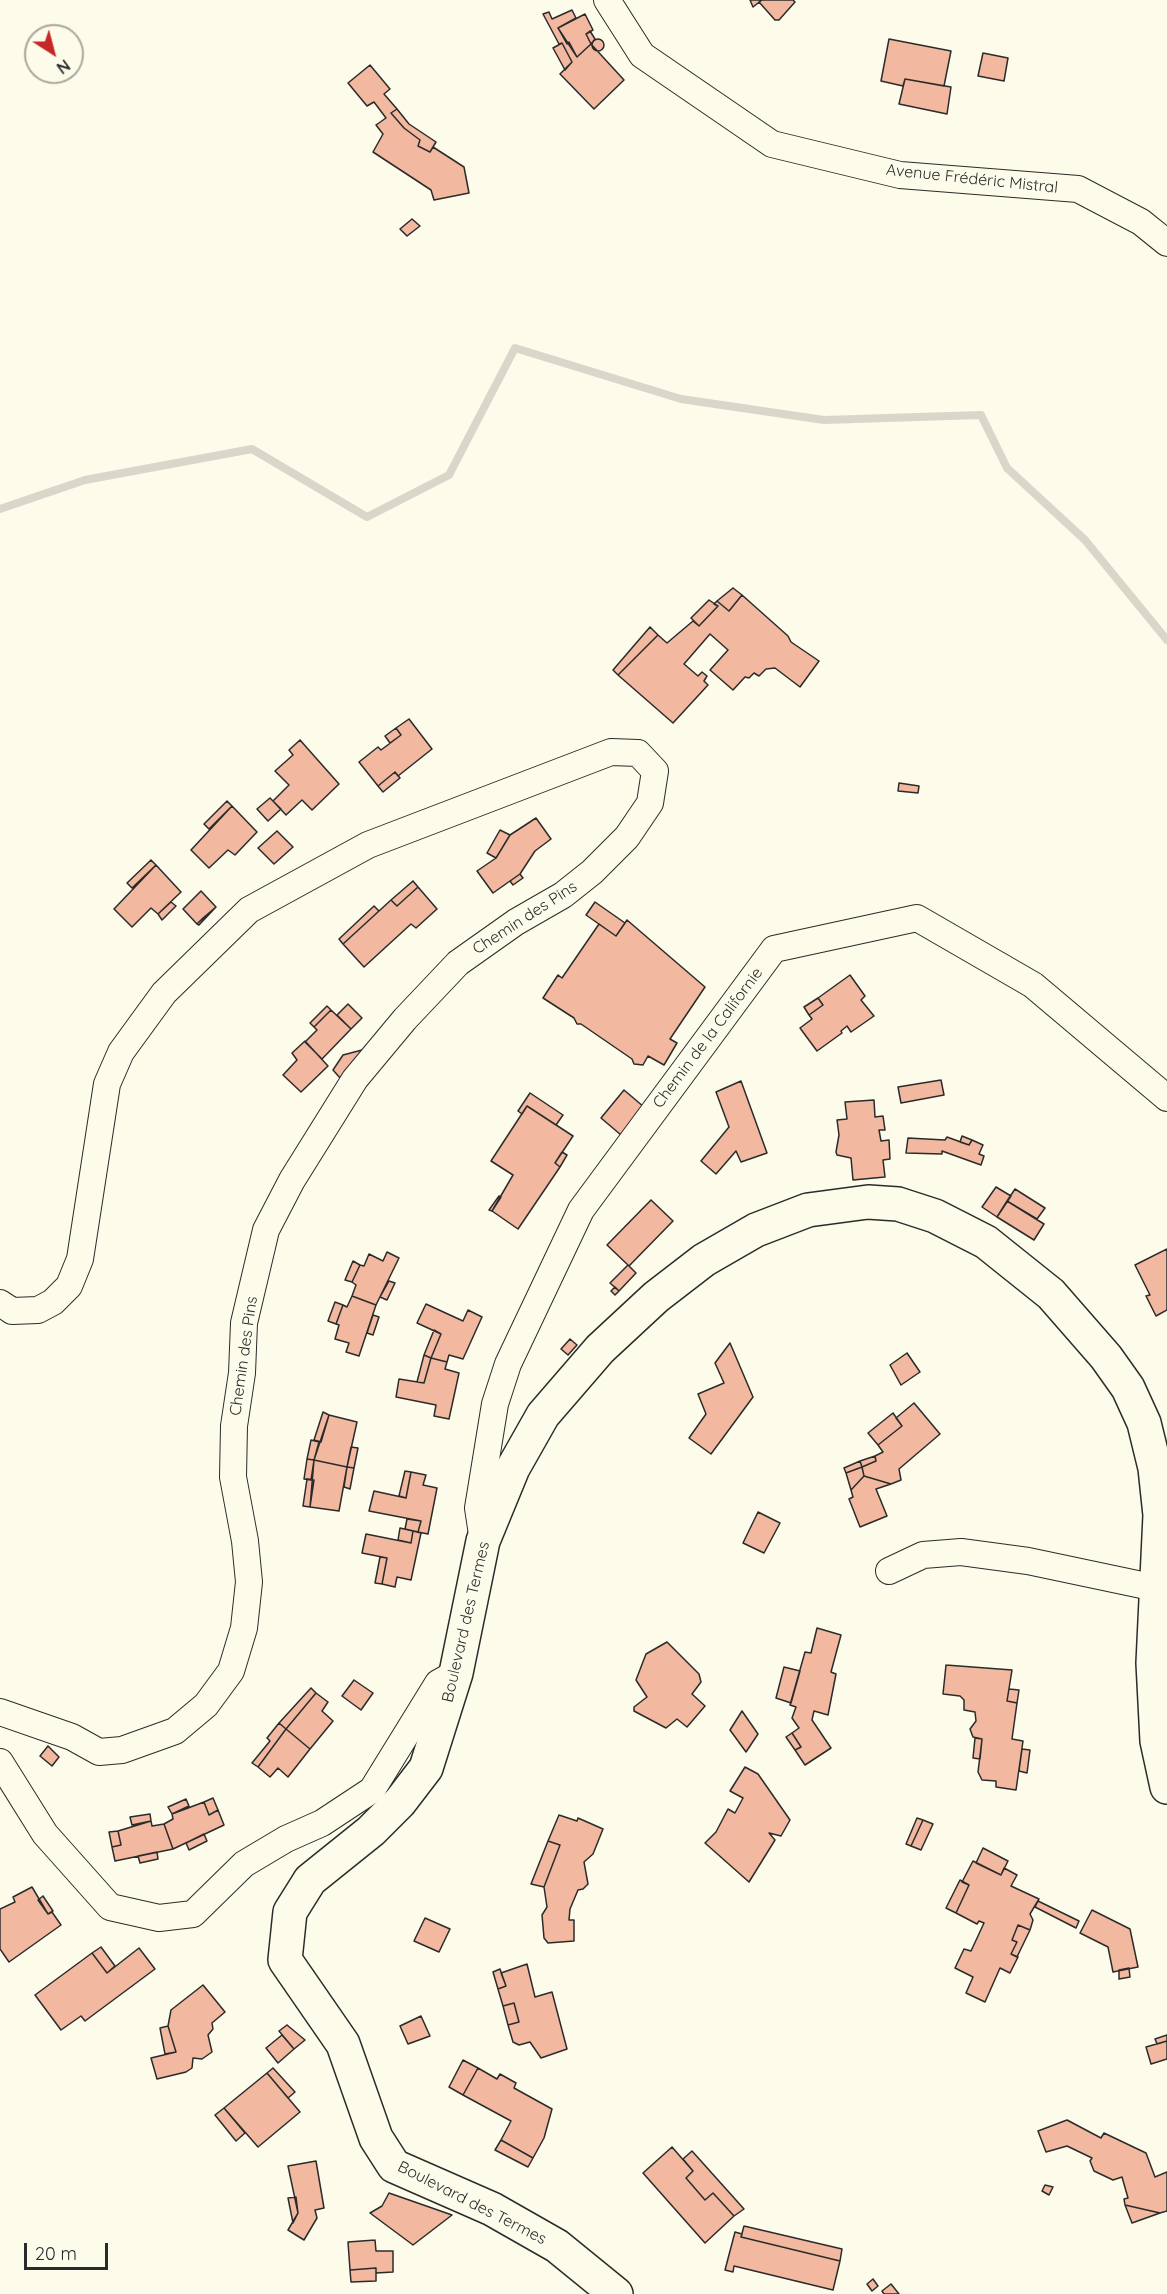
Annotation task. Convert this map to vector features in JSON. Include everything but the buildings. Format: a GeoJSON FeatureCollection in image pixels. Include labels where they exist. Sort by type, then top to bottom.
{"type":"FeatureCollection","features":[{"type":"Feature","properties":{"kind":"street","name":"Avenue Frédéric Mistral"},"geometry":{"type":"LineString","coordinates":[[607,0],[642,55],[772,144],[900,175],[1078,189],[1142,222],[1167,243]]}},
{"type":"Feature","properties":{"kind":"street","name":"Chemin des Pins"},"geometry":{"type":"LineString","coordinates":[[0,1303],[12,1311],[38,1310],[53,1302],[69,1286],[80,1259],[107,1084],[121,1052],[164,993],[195,960],[249,910],[368,844],[612,752],[638,753],[655,771],[650,804],[627,837],[592,872],[563,895],[516,922],[458,963],[405,1019],[354,1079],[292,1180],[266,1230],[244,1323],[242,1373],[234,1426],[233,1476],[245,1541],[249,1582],[244,1628],[231,1671],[206,1705],[175,1731],[122,1750],[99,1752],[72,1737],[0,1712]]}},
{"type":"Feature","properties":{"kind":"street","name":"Chemin de la Californie"},"geometry":{"type":"LineString","coordinates":[[483,1541],[478,1508],[495,1404],[508,1364],[581,1209],[774,949],[916,918],[1033,985],[1167,1098]]}},
{"type":"Feature","properties":{"kind":"street","name":"Boulevard des Termes"},"geometry":{"type":"LineString","coordinates":[[616,2294],[557,2246],[492,2210],[394,2166],[376,2138],[343,2044],[285,1960],[290,1912],[310,1880],[372,1832],[400,1802],[426,1768],[456,1672],[483,1541],[513,1468],[543,1415],[600,1349],[656,1297],[704,1260],[756,1230],[808,1210],[867,1202],[898,1204],[935,1216],[987,1242],[1051,1294],[1106,1357],[1128,1388],[1144,1423],[1155,1468],[1160,1515],[1153,1663],[1157,1741],[1167,1786]]}},
{"type":"Feature","properties":{"kind":"street"},"geometry":{"type":"LineString","coordinates":[[889,1571],[922,1555],[961,1552],[1028,1561],[1156,1588]]}},
{"type":"Feature","properties":{"kind":"street"},"geometry":{"type":"LineString","coordinates":[[0,1762],[45,1834],[110,1907],[159,1918],[193,1914],[244,1864],[286,1839],[322,1823],[372,1790],[438,1683],[456,1672]]}},
{"type":"Feature","properties":{"kind":"waterway"},"geometry":{"type":"LineString","coordinates":[[0,509],[85,480],[252,449],[367,517],[449,475],[515,348],[681,399],[824,420],[981,415],[1007,468],[1085,540],[1167,640]]}}]}
